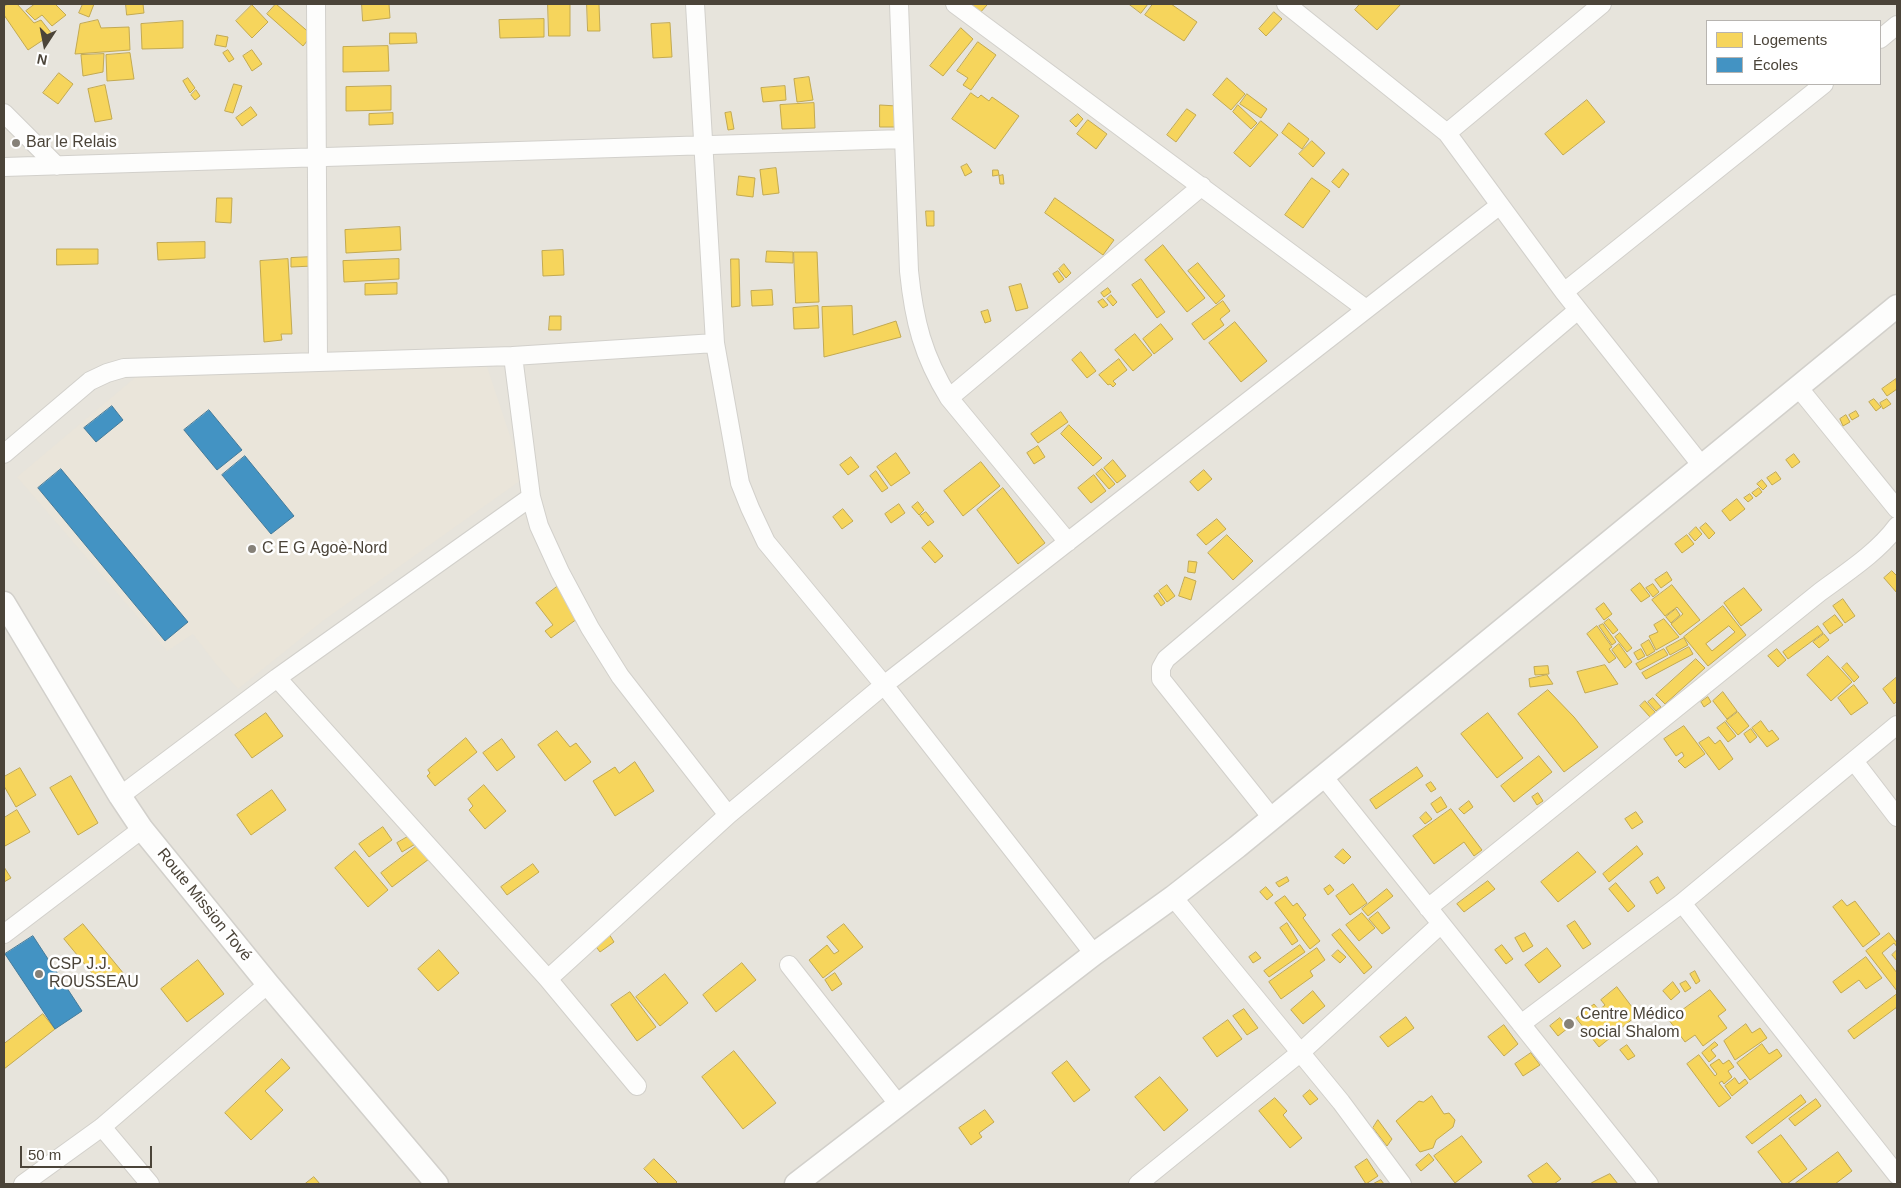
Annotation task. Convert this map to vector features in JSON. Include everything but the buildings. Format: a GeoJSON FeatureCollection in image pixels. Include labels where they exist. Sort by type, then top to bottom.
{"type":"FeatureCollection","features":[{"type":"Feature","properties":{"kind":"street"},"geometry":{"type":"LineString","coordinates":[[316,4],[318,361]]}},
{"type":"Feature","properties":{"kind":"street"},"geometry":{"type":"LineString","coordinates":[[695,4],[715,343],[740,483],[750,508],[766,542],[884,685],[1094,954]]}},
{"type":"Feature","properties":{"kind":"street"},"geometry":{"type":"LineString","coordinates":[[899,4],[909,272],[913,307],[924,349],[937,378],[949,398],[1068,542]]}},
{"type":"Feature","properties":{"kind":"street"},"geometry":{"type":"LineString","coordinates":[[955,4],[1202,186],[1366,310]]}},
{"type":"Feature","properties":{"kind":"street"},"geometry":{"type":"LineString","coordinates":[[1286,4],[1447,133],[1564,292],[1702,466]]}},
{"type":"Feature","properties":{"kind":"street"},"geometry":{"type":"LineString","coordinates":[[1447,133],[1602,4]]}},
{"type":"Feature","properties":{"kind":"street"},"geometry":{"type":"LineString","coordinates":[[1881,38],[1897,25]]}},
{"type":"Feature","properties":{"kind":"street"},"geometry":{"type":"LineString","coordinates":[[1564,292],[1823,85]]}},
{"type":"Feature","properties":{"kind":"street"},"geometry":{"type":"LineString","coordinates":[[4,112],[57,166]]}},
{"type":"Feature","properties":{"kind":"street"},"geometry":{"type":"LineString","coordinates":[[4,167],[904,139]]}},
{"type":"Feature","properties":{"kind":"street"},"geometry":{"type":"LineString","coordinates":[[949,398],[1202,186]]}},
{"type":"Feature","properties":{"kind":"street"},"geometry":{"type":"LineString","coordinates":[[548,979],[728,815],[884,685],[1500,205]]}},
{"type":"Feature","properties":{"kind":"street"},"geometry":{"type":"LineString","coordinates":[[796,1184],[1094,954],[1173,897],[1897,306]]}},
{"type":"Feature","properties":{"kind":"street"},"geometry":{"type":"LineString","coordinates":[[1272,818],[1161,679],[1161,668],[1166,659],[1578,310]]}},
{"type":"Feature","properties":{"kind":"street"},"geometry":{"type":"LineString","coordinates":[[4,454],[90,382],[107,373],[124,368],[513,356],[715,343]]}},
{"type":"Feature","properties":{"kind":"street"},"geometry":{"type":"LineString","coordinates":[[513,356],[531,497],[539,526],[560,572],[590,628],[615,668],[728,815]]}},
{"type":"Feature","properties":{"kind":"street"},"geometry":{"type":"LineString","coordinates":[[1798,387],[1897,509]]}},
{"type":"Feature","properties":{"kind":"street"},"geometry":{"type":"LineString","coordinates":[[120,796],[277,678],[531,497]]}},
{"type":"Feature","properties":{"kind":"street"},"geometry":{"type":"LineString","coordinates":[[1428,908],[1820,592],[1854,567],[1897,526]]}},
{"type":"Feature","properties":{"kind":"street","name":"Route Mission Tové"},"geometry":{"type":"LineString","coordinates":[[4,603],[120,796],[142,829],[268,984],[437,1184]]}},
{"type":"Feature","properties":{"kind":"street"},"geometry":{"type":"LineString","coordinates":[[277,678],[548,979],[637,1086]]}},
{"type":"Feature","properties":{"kind":"street"},"geometry":{"type":"LineString","coordinates":[[1521,1024],[1682,903],[1897,725]]}},
{"type":"Feature","properties":{"kind":"street"},"geometry":{"type":"LineString","coordinates":[[1854,761],[1897,818]]}},
{"type":"Feature","properties":{"kind":"street"},"geometry":{"type":"LineString","coordinates":[[1323,776],[1649,1184]]}},
{"type":"Feature","properties":{"kind":"street"},"geometry":{"type":"LineString","coordinates":[[4,934],[142,829]]}},
{"type":"Feature","properties":{"kind":"street"},"geometry":{"type":"LineString","coordinates":[[1173,897],[1341,1102],[1402,1184]]}},
{"type":"Feature","properties":{"kind":"street"},"geometry":{"type":"LineString","coordinates":[[1682,903],[1892,1156],[1897,1174]]}},
{"type":"Feature","properties":{"kind":"street"},"geometry":{"type":"LineString","coordinates":[[1138,1184],[1301,1052],[1441,924]]}},
{"type":"Feature","properties":{"kind":"street"},"geometry":{"type":"LineString","coordinates":[[789,966],[899,1105]]}},
{"type":"Feature","properties":{"kind":"street"},"geometry":{"type":"LineString","coordinates":[[23,1184],[102,1127],[268,984]]}},
{"type":"Feature","properties":{"kind":"street"},"geometry":{"type":"LineString","coordinates":[[102,1127],[150,1184]]}},
{"type":"Feature","properties":{"kind":"shaded area"},"geometry":{"type":"Polygon","coordinates":[[[4,4],[1897,4],[1897,1184],[4,1184],[4,4]]]}},
{"type":"Feature","properties":{"kind":"shaded area","name":"C E G Agoè-Nord"},"geometry":{"type":"Polygon","coordinates":[[[486,364],[524,478],[324,620],[238,689],[193,634],[167,651],[17,477],[137,376],[486,364]]]}},
{"type":"Feature","properties":{"kind":"place","name":"Bar le Relais"},"geometry":{"type":"Point","coordinates":[16,143]}},
{"type":"Feature","properties":{"kind":"place","name":"C E G Agoè-Nord"},"geometry":{"type":"Point","coordinates":[252,549]}},
{"type":"Feature","properties":{"kind":"place","name":"CSP J.J. ROUSSEAU"},"geometry":{"type":"Point","coordinates":[39,974]}},
{"type":"Feature","properties":{"kind":"place","name":"Centre Médico social Shalom"},"geometry":{"type":"Point","coordinates":[1569,1024]}}]}
